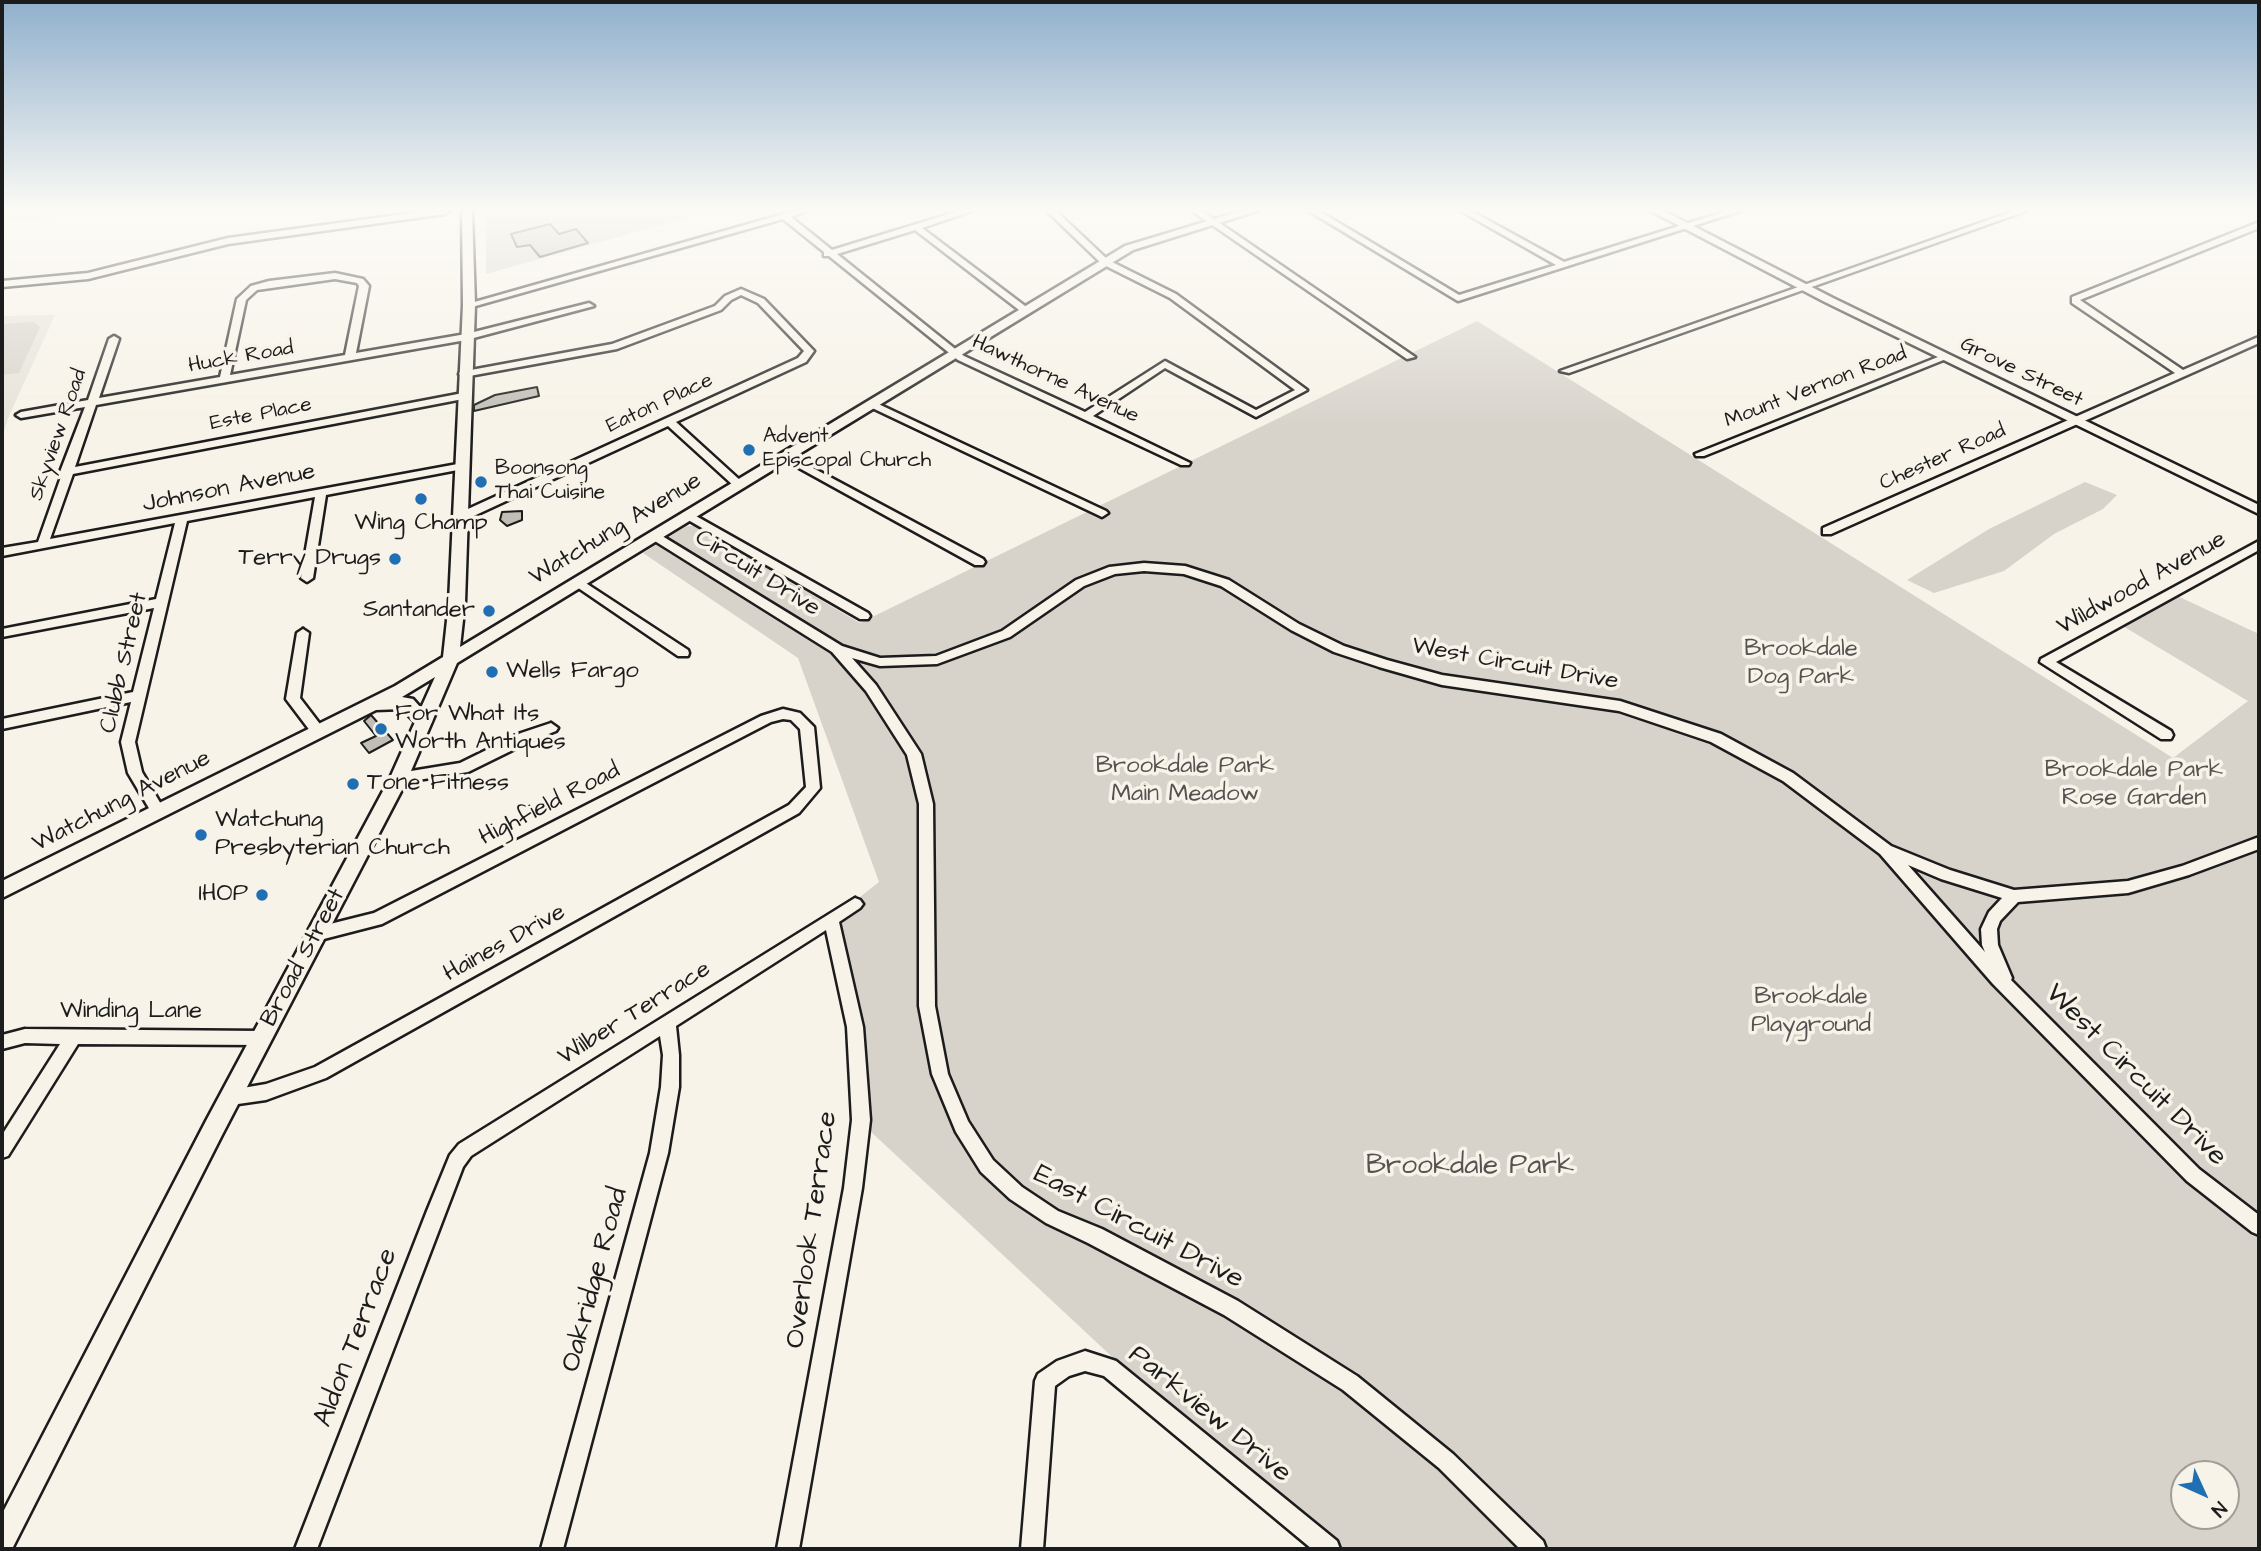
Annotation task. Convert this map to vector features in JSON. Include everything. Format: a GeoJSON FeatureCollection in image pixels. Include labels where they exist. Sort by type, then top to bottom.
{"type":"FeatureCollection","features":[{"type":"Feature","properties":{"kind":"main road","name":"Broad Street"},"geometry":{"type":"LineString","coordinates":[[2,1541],[261,1038],[399,778],[451,659],[461,517],[469,283]]}},
{"type":"Feature","properties":{"kind":"main road","name":"Watchung Avenue"},"geometry":{"type":"LineString","coordinates":[[2,890],[358,713],[1071,283]]}},
{"type":"Feature","properties":{"kind":"main road","name":"Grove Street"},"geometry":{"type":"LineString","coordinates":[[1797,283],[2259,510]]}},
{"type":"Feature","properties":{"kind":"main road"},"geometry":{"type":"LineString","coordinates":[[358,713],[393,702],[407,703],[424,721]]}},
{"type":"Feature","properties":{"kind":"street"},"geometry":{"type":"LineString","coordinates":[[224,380],[242,299],[254,288],[275,283]]}},
{"type":"Feature","properties":{"kind":"street"},"geometry":{"type":"LineString","coordinates":[[350,357],[362,283]]}},
{"type":"Feature","properties":{"kind":"street"},"geometry":{"type":"LineString","coordinates":[[469,305],[546,283]]}},
{"type":"Feature","properties":{"kind":"street","name":"Hawthorne Avenue"},"geometry":{"type":"LineString","coordinates":[[864,283],[954,354],[1185,463]]}},
{"type":"Feature","properties":{"kind":"street"},"geometry":{"type":"LineString","coordinates":[[990,283],[1026,311]]}},
{"type":"Feature","properties":{"kind":"street"},"geometry":{"type":"LineString","coordinates":[[1086,416],[1165,364],[1256,414],[1303,390],[1173,296],[1148,283]]}},
{"type":"Feature","properties":{"kind":"street"},"geometry":{"type":"LineString","coordinates":[[1301,283],[1410,357]]}},
{"type":"Feature","properties":{"kind":"street"},"geometry":{"type":"LineString","coordinates":[[1434,283],[1458,298],[1505,283]]}},
{"type":"Feature","properties":{"kind":"street"},"geometry":{"type":"LineString","coordinates":[[1565,371],[1819,283]]}},
{"type":"Feature","properties":{"kind":"street"},"geometry":{"type":"LineString","coordinates":[[2111,283],[2077,297],[2075,301],[2181,373]]}},
{"type":"Feature","properties":{"kind":"street","name":"Eaton Place"},"geometry":{"type":"LineString","coordinates":[[461,517],[807,356],[809,351],[761,302],[741,292],[718,307],[614,347],[464,374]]}},
{"type":"Feature","properties":{"kind":"street","name":"Huck Road"},"geometry":{"type":"LineString","coordinates":[[22,415],[466,337],[589,306]]}},
{"type":"Feature","properties":{"kind":"street","name":"Skyview Road"},"geometry":{"type":"LineString","coordinates":[[43,544],[114,340]]}},
{"type":"Feature","properties":{"kind":"street","name":"Chester Road"},"geometry":{"type":"LineString","coordinates":[[1827,531],[2259,340]]}},
{"type":"Feature","properties":{"kind":"street","name":"Mount Vernon Road"},"geometry":{"type":"LineString","coordinates":[[1700,454],[1946,357]]}},
{"type":"Feature","properties":{"kind":"street","name":"Este Place"},"geometry":{"type":"LineString","coordinates":[[66,472],[463,396]]}},
{"type":"Feature","properties":{"kind":"street"},"geometry":{"type":"LineString","coordinates":[[872,404],[1102,513]]}},
{"type":"Feature","properties":{"kind":"street"},"geometry":{"type":"LineString","coordinates":[[669,421],[738,484]]}},
{"type":"Feature","properties":{"kind":"street"},"geometry":{"type":"LineString","coordinates":[[785,456],[979,562]]}},
{"type":"Feature","properties":{"kind":"street","name":"Johnson Avenue"},"geometry":{"type":"LineString","coordinates":[[2,552],[463,466]]}},
{"type":"Feature","properties":{"kind":"street"},"geometry":{"type":"LineString","coordinates":[[307,578],[321,493]]}},
{"type":"Feature","properties":{"kind":"street"},"geometry":{"type":"LineString","coordinates":[[687,516],[864,616]]}},
{"type":"Feature","properties":{"kind":"street","name":"Clubb Street"},"geometry":{"type":"LineString","coordinates":[[158,811],[130,757],[130,725],[182,519]]}},
{"type":"Feature","properties":{"kind":"street","name":"Circuit Drive"},"geometry":{"type":"LineString","coordinates":[[654,535],[837,649]]}},
{"type":"Feature","properties":{"kind":"street","name":"Wildwood Avenue"},"geometry":{"type":"LineString","coordinates":[[2166,735],[2046,662],[2259,545]]}},
{"type":"Feature","properties":{"kind":"street","name":"West Circuit Drive"},"geometry":{"type":"LineString","coordinates":[[837,649],[880,662],[937,660],[1006,634],[1080,583],[1113,570],[1144,567],[1185,570],[1226,583],[1295,627],[1339,649],[1384,664],[1442,680],[1620,706],[1716,738],[1788,777],[1885,850],[2008,987],[2193,1175],[2259,1226]]}},
{"type":"Feature","properties":{"kind":"street"},"geometry":{"type":"LineString","coordinates":[[578,582],[683,653]]}},
{"type":"Feature","properties":{"kind":"street"},"geometry":{"type":"LineString","coordinates":[[2,633],[162,602]]}},
{"type":"Feature","properties":{"kind":"street"},"geometry":{"type":"LineString","coordinates":[[303,633],[293,699],[319,732]]}},
{"type":"Feature","properties":{"kind":"street","name":"East Circuit Drive"},"geometry":{"type":"LineString","coordinates":[[837,649],[871,688],[914,754],[926,804],[927,1006],[940,1074],[962,1126],[987,1166],[1016,1194],[1052,1217],[1095,1236],[1231,1307],[1350,1383],[1446,1461],[1535,1549]]}},
{"type":"Feature","properties":{"kind":"street"},"geometry":{"type":"LineString","coordinates":[[2,724],[138,696]]}},
{"type":"Feature","properties":{"kind":"street","name":"Highfield Road"},"geometry":{"type":"LineString","coordinates":[[316,934],[377,919],[766,719],[783,715],[802,720]]}},
{"type":"Feature","properties":{"kind":"street","name":"Haines Drive"},"geometry":{"type":"LineString","coordinates":[[231,1097],[266,1092],[320,1073],[794,809],[810,795],[814,780],[809,734],[802,720]]}},
{"type":"Feature","properties":{"kind":"street"},"geometry":{"type":"LineString","coordinates":[[399,778],[463,768],[526,737],[551,728]]}},
{"type":"Feature","properties":{"kind":"street"},"geometry":{"type":"LineString","coordinates":[[1885,850],[1946,875],[2014,896],[2128,887],[2184,871],[2259,843]]}},
{"type":"Feature","properties":{"kind":"street","name":"West Circuit Drive"},"geometry":{"type":"LineString","coordinates":[[2008,987],[1990,944],[1989,929],[1994,917],[2014,896]]}},
{"type":"Feature","properties":{"kind":"street","name":"Wilber Terrace"},"geometry":{"type":"LineString","coordinates":[[465,1150],[855,904]]}},
{"type":"Feature","properties":{"kind":"street","name":"Overlook Terrace"},"geometry":{"type":"LineString","coordinates":[[788,1549],[851,1202],[861,1120],[855,1027],[831,919]]}},
{"type":"Feature","properties":{"kind":"street","name":"Oakridge Road"},"geometry":{"type":"LineString","coordinates":[[552,1549],[659,1153],[670,1087],[671,1055],[667,1022]]}},
{"type":"Feature","properties":{"kind":"street","name":"Winding Lane"},"geometry":{"type":"LineString","coordinates":[[2,1042],[25,1036],[261,1038]]}},
{"type":"Feature","properties":{"kind":"street"},"geometry":{"type":"LineString","coordinates":[[2,1150],[74,1036]]}},
{"type":"Feature","properties":{"kind":"street","name":"Aldon Terrace"},"geometry":{"type":"LineString","coordinates":[[306,1549],[436,1211],[456,1161],[465,1150]]}},
{"type":"Feature","properties":{"kind":"street","name":"Parkview Drive"},"geometry":{"type":"LineString","coordinates":[[1032,1549],[1045,1381],[1065,1368],[1085,1362],[1109,1367],[1329,1549]]}},
{"type":"Feature","properties":{"kind":"shaded area"},"geometry":{"type":"Polygon","coordinates":[[[55,315],[9,416],[2,437],[2,316],[55,315]]]}},
{"type":"Feature","properties":{"kind":"green space","name":"Brookdale Park"},"geometry":{"type":"Polygon","coordinates":[[[1477,321],[2173,758],[2248,701],[2116,622],[2173,594],[2259,634],[2259,1549],[1318,1549],[854,1116],[841,912],[879,882],[798,658],[643,553],[687,526],[694,526],[860,623],[1477,321]]]}},
{"type":"Feature","properties":{"kind":"green space"},"geometry":{"type":"Polygon","coordinates":[[[34,322],[40,327],[19,373],[2,375],[2,324],[34,322]]]}},
{"type":"Feature","properties":{"kind":"green space"},"geometry":{"type":"Polygon","coordinates":[[[2085,482],[2117,495],[2103,509],[2054,534],[2004,571],[1934,593],[1907,580],[1989,529],[2085,482]]]}},
{"type":"Feature","properties":{"kind":"building"},"geometry":{"type":"Polygon","coordinates":[[[537,387],[539,396],[474,411],[474,405],[495,395],[537,387]]]}},
{"type":"Feature","properties":{"kind":"building"},"geometry":{"type":"Polygon","coordinates":[[[522,511],[522,520],[507,526],[500,520],[502,512],[522,511]]]}},
{"type":"Feature","properties":{"kind":"building"},"geometry":{"type":"Polygon","coordinates":[[[371,715],[393,740],[369,753],[361,743],[376,736],[364,721],[371,715]]]}},
{"type":"Feature","properties":{"kind":"place","name":"Advent Episcopal Church"},"geometry":{"type":"Point","coordinates":[749,450]}},
{"type":"Feature","properties":{"kind":"place","name":"Boonsong Thai Cuisine"},"geometry":{"type":"Point","coordinates":[481,482]}},
{"type":"Feature","properties":{"kind":"place","name":"Wing Champ"},"geometry":{"type":"Point","coordinates":[421,499]}},
{"type":"Feature","properties":{"kind":"place","name":"Terry Drugs"},"geometry":{"type":"Point","coordinates":[395,559]}},
{"type":"Feature","properties":{"kind":"place","name":"Santander"},"geometry":{"type":"Point","coordinates":[489,611]}},
{"type":"Feature","properties":{"kind":"place","name":"Wells Fargo"},"geometry":{"type":"Point","coordinates":[492,672]}},
{"type":"Feature","properties":{"kind":"place","name":"For What Its Worth Antiques"},"geometry":{"type":"Point","coordinates":[381,729]}},
{"type":"Feature","properties":{"kind":"place","name":"Tone Fitness"},"geometry":{"type":"Point","coordinates":[353,784]}},
{"type":"Feature","properties":{"kind":"place","name":"Watchung Presbyterian Church"},"geometry":{"type":"Point","coordinates":[201,835]}},
{"type":"Feature","properties":{"kind":"place","name":"IHOP"},"geometry":{"type":"Point","coordinates":[262,895]}},
{"type":"Feature","properties":{"kind":"park label","name":"Brookdale Dog Park"},"geometry":{"type":"Point","coordinates":[1801,664]}},
{"type":"Feature","properties":{"kind":"park label","name":"Brookdale Park Main Meadow"},"geometry":{"type":"Point","coordinates":[1185,781]}},
{"type":"Feature","properties":{"kind":"park label","name":"Brookdale Park Rose Garden"},"geometry":{"type":"Point","coordinates":[2134,785]}},
{"type":"Feature","properties":{"kind":"park label","name":"Brookdale Playground"},"geometry":{"type":"Point","coordinates":[1811,1012]}}]}
